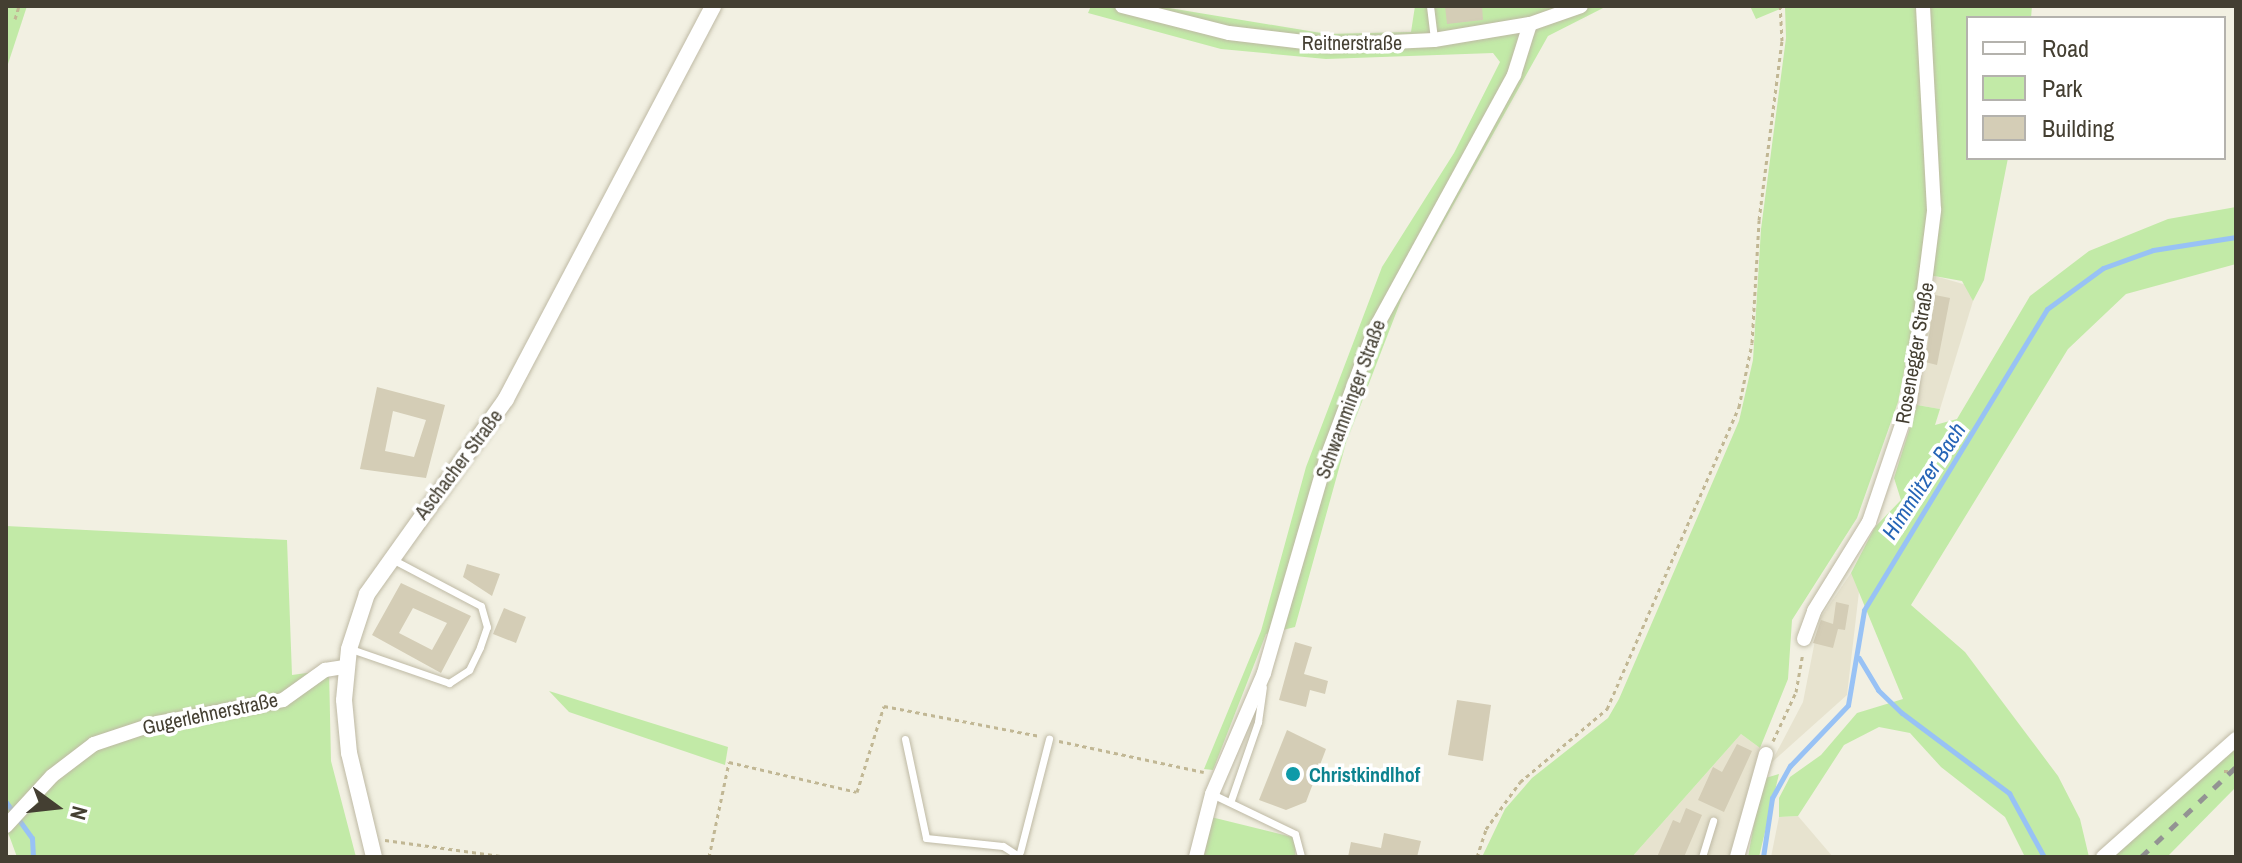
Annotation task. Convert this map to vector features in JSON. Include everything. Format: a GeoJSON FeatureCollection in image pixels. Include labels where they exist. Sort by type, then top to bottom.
{"type":"FeatureCollection","features":[{"type":"Feature","properties":{"kind":"street","name":"Aschacher Straße"},"geometry":{"type":"LineString","coordinates":[[373,850],[349,753],[345,667],[367,594],[388,556],[506,399],[713,6]]}},
{"type":"Feature","properties":{"kind":"street","name":"Reitnerstraße"},"geometry":{"type":"LineString","coordinates":[[1122,6],[1281,41],[1434,40],[1530,24],[1581,6]]}},
{"type":"Feature","properties":{"kind":"street","name":"Rosenegger Straße"},"geometry":{"type":"LineString","coordinates":[[1804,639],[1814,611],[1869,522],[1910,401],[1934,210],[1923,6]]}},
{"type":"Feature","properties":{"kind":"street","name":"Schwamminger Straße"},"geometry":{"type":"LineString","coordinates":[[1196,857],[1212,794],[1264,673],[1326,460],[1375,329],[1514,75],[1530,24]]}},
{"type":"Feature","properties":{"kind":"street","name":"Gugerlehnerstraße"},"geometry":{"type":"LineString","coordinates":[[7,825],[94,744],[157,723],[283,700],[325,670],[345,667]]}},
{"type":"Feature","properties":{"kind":"street"},"geometry":{"type":"LineString","coordinates":[[2103,857],[2236,739]]}},
{"type":"Feature","properties":{"kind":"street"},"geometry":{"type":"LineString","coordinates":[[1737,857],[1766,754]]}},
{"type":"Feature","properties":{"kind":"lane"},"geometry":{"type":"LineString","coordinates":[[1430,6],[1434,40]]}},
{"type":"Feature","properties":{"kind":"lane"},"geometry":{"type":"LineString","coordinates":[[349,649],[387,657],[449,683],[469,670],[480,647],[487,627],[481,606],[388,556]]}},
{"type":"Feature","properties":{"kind":"lane"},"geometry":{"type":"LineString","coordinates":[[1231,800],[1258,722],[1264,673]]}},
{"type":"Feature","properties":{"kind":"lane"},"geometry":{"type":"LineString","coordinates":[[905,739],[926,838],[1020,854],[1049,739]]}},
{"type":"Feature","properties":{"kind":"lane"},"geometry":{"type":"LineString","coordinates":[[1212,794],[1231,800],[1295,834],[1301,857]]}},
{"type":"Feature","properties":{"kind":"lane"},"geometry":{"type":"LineString","coordinates":[[1702,857],[1713,821]]}},
{"type":"Feature","properties":{"kind":"path"},"geometry":{"type":"LineString","coordinates":[[15,19],[19,6]]}},
{"type":"Feature","properties":{"kind":"path"},"geometry":{"type":"LineString","coordinates":[[1477,857],[1486,829],[1520,782],[1607,709],[1739,407],[1752,343],[1780,6]]}},
{"type":"Feature","properties":{"kind":"path"},"geometry":{"type":"LineString","coordinates":[[1766,754],[1796,692],[1804,639]]}},
{"type":"Feature","properties":{"kind":"path"},"geometry":{"type":"LineString","coordinates":[[709,857],[729,762],[857,792],[884,706],[1219,776]]}},
{"type":"Feature","properties":{"kind":"path"},"geometry":{"type":"LineString","coordinates":[[373,850],[408,841],[508,857]]}},
{"type":"Feature","properties":{"kind":"shaded area"},"geometry":{"type":"Polygon","coordinates":[[[1935,276],[1970,286],[1973,301],[1940,409],[1917,405],[1935,276]]]}},
{"type":"Feature","properties":{"kind":"shaded area"},"geometry":{"type":"Polygon","coordinates":[[[1851,573],[1860,583],[1847,695],[1771,763],[1803,702],[1819,620],[1851,573]]]}},
{"type":"Feature","properties":{"kind":"shaded area"},"geometry":{"type":"Polygon","coordinates":[[[1741,734],[1760,748],[1729,857],[1632,857],[1741,734]]]}},
{"type":"Feature","properties":{"kind":"shaded area"},"geometry":{"type":"Polygon","coordinates":[[[1798,816],[1833,857],[1771,857],[1779,817],[1798,816]]]}},
{"type":"Feature","properties":{"kind":"green space"},"geometry":{"type":"Polygon","coordinates":[[[6,6],[27,6],[6,70],[6,6]]]}},
{"type":"Feature","properties":{"kind":"green space"},"geometry":{"type":"Polygon","coordinates":[[[1091,6],[1157,6],[1327,34],[1411,32],[1415,6],[1607,6],[1548,36],[1403,295],[1346,443],[1295,627],[1266,634],[1213,770],[1204,769],[1261,631],[1306,467],[1382,267],[1454,153],[1500,62],[1493,53],[1326,59],[1221,49],[1088,13],[1091,6]]]}},
{"type":"Feature","properties":{"kind":"green space"},"geometry":{"type":"Polygon","coordinates":[[[1750,6],[2032,6],[2031,16],[1966,16],[1966,160],[2008,160],[1984,280],[1973,301],[1962,281],[1923,274],[1898,402],[1857,518],[1792,620],[1788,679],[1760,748],[1741,734],[1632,857],[1482,857],[1505,809],[1532,778],[1608,718],[1739,421],[1753,360],[1761,229],[1786,38],[1785,7],[1756,19],[1750,6]]]}},
{"type":"Feature","properties":{"kind":"green space"},"geometry":{"type":"Polygon","coordinates":[[[2236,207],[2236,264],[2126,294],[2068,349],[1911,605],[1965,652],[2058,776],[2080,819],[2089,857],[2025,857],[2005,817],[1941,767],[1910,733],[1879,727],[1844,745],[1798,816],[1779,817],[1779,798],[1790,777],[1821,755],[1857,713],[1903,699],[1851,573],[1875,527],[1901,500],[1894,478],[1917,405],[1940,409],[1935,425],[1957,419],[2030,296],[2089,251],[2168,219],[2236,207]]]}},
{"type":"Feature","properties":{"kind":"green space"},"geometry":{"type":"Polygon","coordinates":[[[6,526],[287,540],[292,675],[329,670],[331,761],[356,857],[17,857],[6,827],[6,526]]]}},
{"type":"Feature","properties":{"kind":"green space"},"geometry":{"type":"Polygon","coordinates":[[[549,691],[728,747],[725,765],[569,712],[549,691]]]}},
{"type":"Feature","properties":{"kind":"green space"},"geometry":{"type":"Polygon","coordinates":[[[2236,730],[2236,787],[2167,857],[2093,857],[2236,730]]]}},
{"type":"Feature","properties":{"kind":"green space"},"geometry":{"type":"Polygon","coordinates":[[[1779,774],[1759,857],[1748,857],[1762,779],[1779,774]]]}},
{"type":"Feature","properties":{"kind":"green space"},"geometry":{"type":"Polygon","coordinates":[[[1211,817],[1296,838],[1295,857],[1204,857],[1211,817]]]}},
{"type":"Feature","properties":{"kind":"building"},"geometry":{"type":"Polygon","coordinates":[[[1445,6],[1482,6],[1483,20],[1447,24],[1445,6]]]}},
{"type":"Feature","properties":{"kind":"building"},"geometry":{"type":"Polygon","coordinates":[[[1935,295],[1950,298],[1937,365],[1925,362],[1935,295]]]}},
{"type":"Feature","properties":{"kind":"building"},"geometry":{"type":"Polygon","coordinates":[[[377,387],[445,405],[426,478],[360,469],[377,387]],[[393,411],[385,451],[414,457],[426,420],[393,411]]]}},
{"type":"Feature","properties":{"kind":"building"},"geometry":{"type":"Polygon","coordinates":[[[467,564],[500,574],[492,596],[463,577],[467,564]]]}},
{"type":"Feature","properties":{"kind":"building"},"geometry":{"type":"Polygon","coordinates":[[[401,583],[471,616],[441,673],[372,635],[401,583]],[[413,608],[399,633],[432,650],[447,623],[413,608]]]}},
{"type":"Feature","properties":{"kind":"building"},"geometry":{"type":"Polygon","coordinates":[[[1836,602],[1849,605],[1845,630],[1838,629],[1833,648],[1813,643],[1821,620],[1833,624],[1836,602]]]}},
{"type":"Feature","properties":{"kind":"building"},"geometry":{"type":"Polygon","coordinates":[[[504,608],[526,617],[516,643],[493,634],[504,608]]]}},
{"type":"Feature","properties":{"kind":"building"},"geometry":{"type":"Polygon","coordinates":[[[1295,642],[1312,647],[1304,674],[1328,681],[1325,694],[1310,690],[1306,707],[1279,700],[1295,642]]]}},
{"type":"Feature","properties":{"kind":"building"},"geometry":{"type":"Polygon","coordinates":[[[1457,700],[1491,705],[1483,761],[1448,755],[1457,700]]]}},
{"type":"Feature","properties":{"kind":"building","name":"Christkindlhof"},"geometry":{"type":"Polygon","coordinates":[[[1287,730],[1326,749],[1306,802],[1286,810],[1259,800],[1287,730]]]}},
{"type":"Feature","properties":{"kind":"building"},"geometry":{"type":"Polygon","coordinates":[[[1737,744],[1752,751],[1724,812],[1698,800],[1713,767],[1722,772],[1737,744]]]}},
{"type":"Feature","properties":{"kind":"building"},"geometry":{"type":"Polygon","coordinates":[[[1686,808],[1702,815],[1684,857],[1657,857],[1673,820],[1680,823],[1686,808]]]}},
{"type":"Feature","properties":{"kind":"building"},"geometry":{"type":"Polygon","coordinates":[[[1384,833],[1421,841],[1417,857],[1348,857],[1351,842],[1381,848],[1384,833]]]}},
{"type":"Feature","properties":{"kind":"waterway","name":"Himmlitzer Bach"},"geometry":{"type":"LineString","coordinates":[[1763,857],[1772,798],[1790,766],[1848,705],[1864,610],[2047,309],[2103,268],[2153,250],[2236,237]]}},
{"type":"Feature","properties":{"kind":"waterway"},"geometry":{"type":"LineString","coordinates":[[1859,658],[1878,690],[1902,713],[2009,793],[2044,857]]}},
{"type":"Feature","properties":{"kind":"waterway"},"geometry":{"type":"LineString","coordinates":[[6,802],[32,838],[33,857]]}},
{"type":"Feature","properties":{"kind":"railway"},"geometry":{"type":"LineString","coordinates":[[2141,857],[2236,767]]}},
{"type":"Feature","properties":{"kind":"place","name":"Christkindlhof"},"geometry":{"type":"Point","coordinates":[1293,774]}}]}
